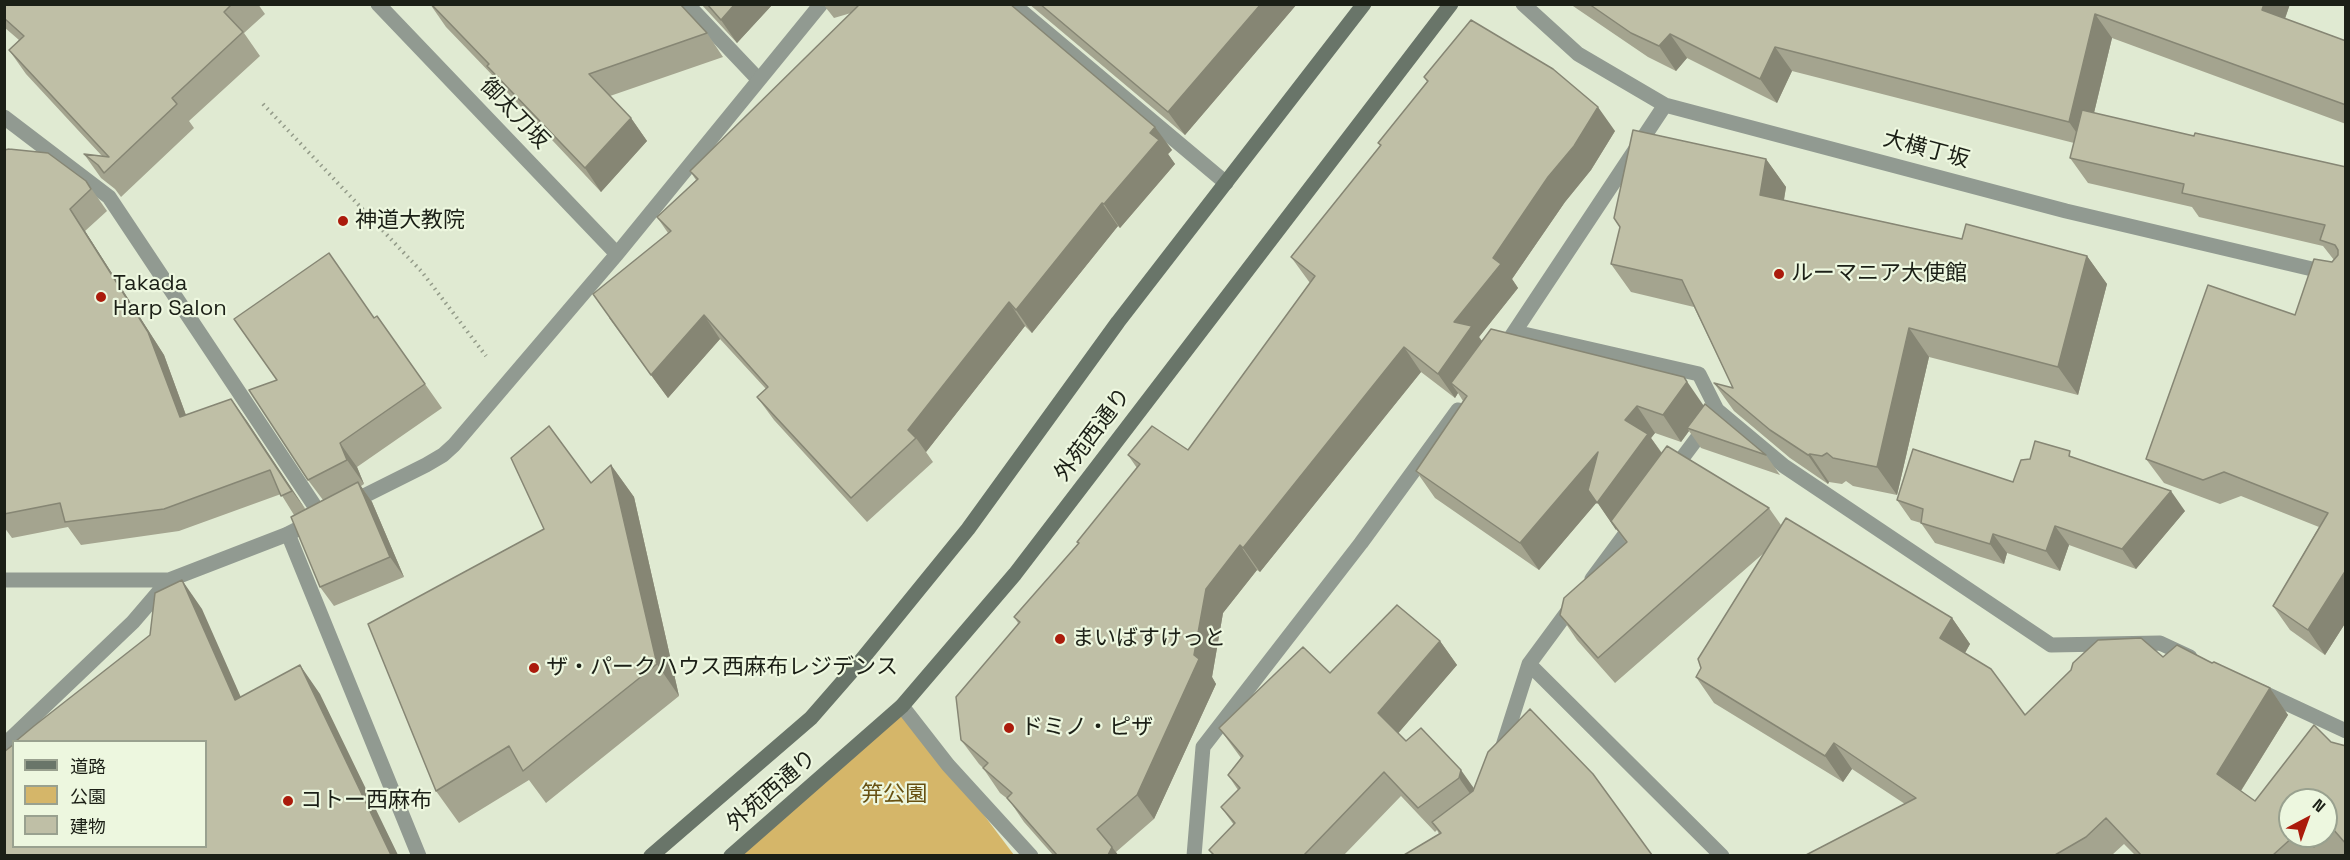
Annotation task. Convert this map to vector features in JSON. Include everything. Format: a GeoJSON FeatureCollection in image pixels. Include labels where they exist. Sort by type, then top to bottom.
{"type":"FeatureCollection","features":[{"type":"Feature","properties":{"kind":"main road","name":"外苑西通り"},"geometry":{"type":"LineString","coordinates":[[651,855],[811,718],[859,663],[968,529],[1118,322],[1364,4]]}},
{"type":"Feature","properties":{"kind":"main road","name":"外苑西通り"},"geometry":{"type":"LineString","coordinates":[[731,855],[902,706],[1015,574],[1451,4]]}},
{"type":"Feature","properties":{"kind":"street","name":"御太刀坂"},"geometry":{"type":"LineString","coordinates":[[378,4],[617,254]]}},
{"type":"Feature","properties":{"kind":"street"},"geometry":{"type":"LineString","coordinates":[[687,4],[758,79]]}},
{"type":"Feature","properties":{"kind":"street"},"geometry":{"type":"LineString","coordinates":[[4,580],[169,580],[288,534],[443,455],[617,254],[821,4]]}},
{"type":"Feature","properties":{"kind":"street"},"geometry":{"type":"LineString","coordinates":[[1013,4],[1226,183]]}},
{"type":"Feature","properties":{"kind":"street","name":"大横丁坂"},"geometry":{"type":"LineString","coordinates":[[1523,4],[1578,54],[1665,105],[2066,211],[2346,278]]}},
{"type":"Feature","properties":{"kind":"street"},"geometry":{"type":"LineString","coordinates":[[1501,351],[1665,105]]}},
{"type":"Feature","properties":{"kind":"street"},"geometry":{"type":"LineString","coordinates":[[4,117],[109,197],[322,517]]}},
{"type":"Feature","properties":{"kind":"street"},"geometry":{"type":"LineString","coordinates":[[1515,332],[1699,374],[1718,410],[1784,466],[2051,645],[2160,643],[2201,662]]}},
{"type":"Feature","properties":{"kind":"street"},"geometry":{"type":"LineString","coordinates":[[1194,855],[1203,747],[1361,543],[1466,399]]}},
{"type":"Feature","properties":{"kind":"street"},"geometry":{"type":"LineString","coordinates":[[1662,486],[1718,410]]}},
{"type":"Feature","properties":{"kind":"street"},"geometry":{"type":"LineString","coordinates":[[1498,764],[1529,664],[1648,504]]}},
{"type":"Feature","properties":{"kind":"street"},"geometry":{"type":"LineString","coordinates":[[288,534],[419,855]]}},
{"type":"Feature","properties":{"kind":"street"},"geometry":{"type":"LineString","coordinates":[[4,744],[133,622],[169,580]]}},
{"type":"Feature","properties":{"kind":"street"},"geometry":{"type":"LineString","coordinates":[[1529,664],[1722,855]]}},
{"type":"Feature","properties":{"kind":"street"},"geometry":{"type":"LineString","coordinates":[[2242,682],[2346,732]]}},
{"type":"Feature","properties":{"kind":"street"},"geometry":{"type":"LineString","coordinates":[[902,706],[948,765],[1031,855]]}},
{"type":"Feature","properties":{"kind":"path"},"geometry":{"type":"LineString","coordinates":[[262,104],[422,272],[507,383]]}},
{"type":"Feature","properties":{"kind":"green space","name":"笄公園"},"geometry":{"type":"Polygon","coordinates":[[[902,706],[1014,855],[731,856],[902,706]]]}},
{"type":"Feature","properties":{"kind":"building"},"geometry":{"type":"Polygon","coordinates":[[[4,4],[232,4],[224,12],[243,32],[172,98],[177,104],[104,173],[84,154],[109,157],[9,50],[24,36],[4,18],[4,4]]]}},
{"type":"Feature","properties":{"kind":"building"},"geometry":{"type":"Polygon","coordinates":[[[431,4],[680,4],[707,33],[589,74],[631,118],[585,168],[431,4]]]}},
{"type":"Feature","properties":{"kind":"building"},"geometry":{"type":"Polygon","coordinates":[[[707,4],[735,4],[721,20],[707,4]]]}},
{"type":"Feature","properties":{"kind":"building"},"geometry":{"type":"Polygon","coordinates":[[[860,4],[1010,4],[1155,127],[1150,133],[1159,140],[1104,204],[1102,203],[1016,310],[1009,302],[908,430],[916,438],[851,498],[757,397],[768,387],[704,315],[651,375],[593,294],[671,231],[657,217],[698,179],[690,171],[860,4]]]}},
{"type":"Feature","properties":{"kind":"building"},"geometry":{"type":"Polygon","coordinates":[[[1040,4],[1261,4],[1168,112],[1040,4]]]}},
{"type":"Feature","properties":{"kind":"building"},"geometry":{"type":"Polygon","coordinates":[[[1589,4],[2264,4],[2262,10],[2346,41],[2346,105],[2095,14],[2069,122],[1775,47],[1760,79],[1670,34],[1659,46],[1631,33],[1589,4]]]}},
{"type":"Feature","properties":{"kind":"building"},"geometry":{"type":"Polygon","coordinates":[[[1471,20],[1553,69],[1598,107],[1574,146],[1548,177],[1493,258],[1501,264],[1454,322],[1472,326],[1438,374],[1404,347],[1243,548],[1240,545],[1206,589],[1194,655],[1199,659],[1137,795],[1097,829],[1112,847],[1108,855],[1057,855],[1007,798],[1012,793],[983,768],[988,763],[961,740],[956,697],[1020,622],[1014,617],[1079,543],[1077,542],[1140,464],[1128,455],[1152,426],[1188,450],[1315,276],[1291,257],[1381,145],[1378,143],[1428,81],[1424,77],[1471,20]]]}},
{"type":"Feature","properties":{"kind":"building"},"geometry":{"type":"Polygon","coordinates":[[[2082,110],[2346,167],[2346,570],[2308,630],[2273,606],[2328,513],[2224,472],[2203,480],[2146,459],[2208,285],[2295,315],[2314,259],[2332,262],[2338,255],[2338,250],[2335,245],[2320,240],[2325,225],[2182,193],[2184,184],[2070,158],[2082,110]]]}},
{"type":"Feature","properties":{"kind":"building"},"geometry":{"type":"Polygon","coordinates":[[[1633,130],[1766,159],[1760,195],[1962,239],[1966,224],[2087,256],[2058,367],[1909,328],[1877,467],[1833,458],[1827,453],[1822,456],[1808,455],[1770,430],[1714,383],[1733,388],[1682,280],[1611,264],[1620,227],[1614,218],[1633,130]]]}},
{"type":"Feature","properties":{"kind":"building"},"geometry":{"type":"Polygon","coordinates":[[[4,150],[48,153],[86,181],[91,189],[70,209],[148,332],[180,417],[231,399],[292,491],[281,496],[270,470],[164,509],[65,522],[60,503],[4,514],[4,150]]]}},
{"type":"Feature","properties":{"kind":"building"},"geometry":{"type":"Polygon","coordinates":[[[329,253],[374,318],[377,316],[425,384],[340,443],[347,460],[308,480],[249,390],[277,380],[234,319],[329,253]]]}},
{"type":"Feature","properties":{"kind":"building"},"geometry":{"type":"Polygon","coordinates":[[[1491,329],[1684,377],[1687,382],[1663,415],[1637,406],[1625,420],[1648,434],[1597,503],[1588,490],[1598,452],[1520,543],[1416,471],[1467,396],[1451,383],[1491,329]]]}},
{"type":"Feature","properties":{"kind":"building"},"geometry":{"type":"Polygon","coordinates":[[[1705,404],[1766,455],[1687,428],[1705,404]]]}},
{"type":"Feature","properties":{"kind":"building","name":"ザ・パークハウス西麻布レジデンス"},"geometry":{"type":"Polygon","coordinates":[[[549,426],[591,483],[611,465],[657,664],[523,771],[509,746],[436,791],[368,624],[544,529],[511,458],[549,426]]]}},
{"type":"Feature","properties":{"kind":"building"},"geometry":{"type":"Polygon","coordinates":[[[2035,441],[2070,451],[2069,456],[2171,491],[2122,549],[2055,526],[2046,551],[1993,534],[1990,544],[1921,523],[1923,509],[1897,500],[1913,449],[2013,482],[2021,460],[2030,459],[2035,441]]]}},
{"type":"Feature","properties":{"kind":"building"},"geometry":{"type":"Polygon","coordinates":[[[1667,446],[1769,508],[1598,658],[1560,615],[1564,598],[1627,542],[1611,521],[1667,446]]]}},
{"type":"Feature","properties":{"kind":"building"},"geometry":{"type":"Polygon","coordinates":[[[358,482],[390,557],[320,587],[291,517],[358,482]]]}},
{"type":"Feature","properties":{"kind":"building"},"geometry":{"type":"Polygon","coordinates":[[[1786,518],[1952,618],[1940,638],[1991,669],[2025,715],[2071,670],[2073,663],[2098,640],[2141,638],[2163,657],[2177,645],[2270,688],[2217,774],[2255,801],[2314,725],[2331,742],[2346,746],[2346,844],[2338,835],[2338,788],[2278,788],[2278,848],[2281,848],[2273,855],[2141,855],[2106,818],[2086,837],[2055,855],[1806,855],[1916,798],[1834,743],[1825,756],[1696,677],[1701,668],[1698,659],[1786,518]]]}},
{"type":"Feature","properties":{"kind":"building"},"geometry":{"type":"Polygon","coordinates":[[[182,580],[235,700],[300,665],[391,855],[4,855],[4,752],[12,746],[12,848],[207,848],[207,740],[17,740],[150,635],[155,593],[182,580]]]}},
{"type":"Feature","properties":{"kind":"building"},"geometry":{"type":"Polygon","coordinates":[[[1397,605],[1440,641],[1378,713],[1406,741],[1421,728],[1461,770],[1459,778],[1418,808],[1384,772],[1304,855],[1214,855],[1209,850],[1235,823],[1221,807],[1240,788],[1228,775],[1243,756],[1219,728],[1303,647],[1330,673],[1397,605]]]}},
{"type":"Feature","properties":{"kind":"building"},"geometry":{"type":"Polygon","coordinates":[[[1530,709],[1593,774],[1652,855],[1404,855],[1441,833],[1432,822],[1473,791],[1488,752],[1530,709]]]}},
{"type":"Feature","properties":{"kind":"place","name":"神道大教院"},"geometry":{"type":"Point","coordinates":[343,221]}},
{"type":"Feature","properties":{"kind":"place","name":"ルーマニア大使館"},"geometry":{"type":"Point","coordinates":[1779,274]}},
{"type":"Feature","properties":{"kind":"place","name":"Takada Harp Salon"},"geometry":{"type":"Point","coordinates":[101,297]}},
{"type":"Feature","properties":{"kind":"place","name":"まいばすけっと"},"geometry":{"type":"Point","coordinates":[1060,639]}},
{"type":"Feature","properties":{"kind":"place","name":"ザ・パークハウス西麻布レジデンス"},"geometry":{"type":"Point","coordinates":[534,668]}},
{"type":"Feature","properties":{"kind":"place","name":"ドミノ・ピザ"},"geometry":{"type":"Point","coordinates":[1009,728]}},
{"type":"Feature","properties":{"kind":"place","name":"コトー西麻布"},"geometry":{"type":"Point","coordinates":[288,801]}}]}
